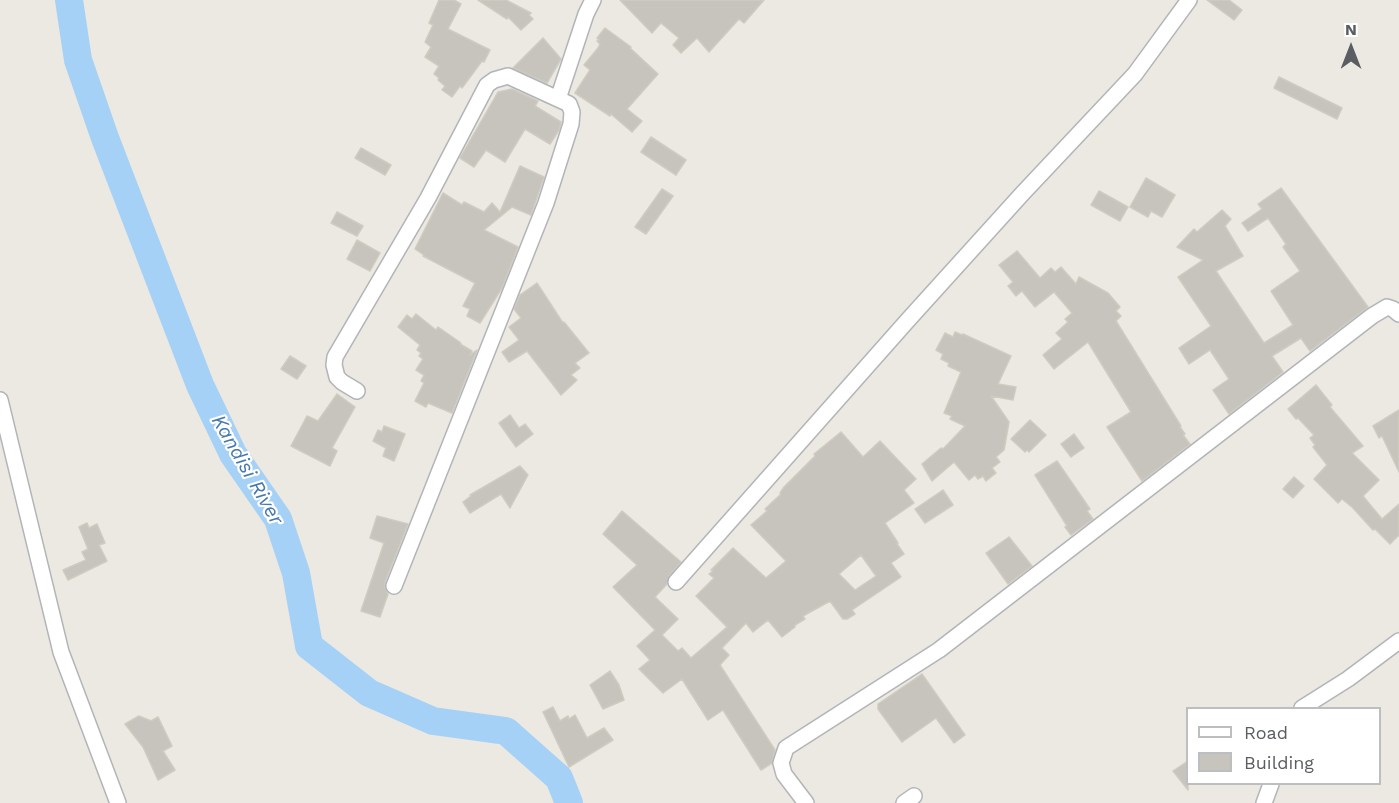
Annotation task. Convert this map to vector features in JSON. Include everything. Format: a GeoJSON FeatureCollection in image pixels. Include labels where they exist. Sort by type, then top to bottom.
{"type":"FeatureCollection","features":[{"type":"Feature","properties":{"kind":"street"},"geometry":{"type":"LineString","coordinates":[[558,99],[586,14],[593,0]]}},
{"type":"Feature","properties":{"kind":"street"},"geometry":{"type":"LineString","coordinates":[[676,582],[915,312],[1135,74],[1189,0]]}},
{"type":"Feature","properties":{"kind":"street"},"geometry":{"type":"LineString","coordinates":[[357,391],[337,377],[335,357],[428,198],[488,85],[508,76],[568,104],[572,112],[571,124],[546,203],[394,586]]}},
{"type":"Feature","properties":{"kind":"street"},"geometry":{"type":"LineString","coordinates":[[806,803],[784,774],[781,763],[786,748],[939,650],[1372,316],[1387,307],[1399,314]]}},
{"type":"Feature","properties":{"kind":"street"},"geometry":{"type":"LineString","coordinates":[[0,399],[61,652],[118,803]]}},
{"type":"Feature","properties":{"kind":"street"},"geometry":{"type":"LineString","coordinates":[[1304,707],[1348,679],[1399,641]]}},
{"type":"Feature","properties":{"kind":"street"},"geometry":{"type":"LineString","coordinates":[[1264,803],[1270,785]]}},
{"type":"Feature","properties":{"kind":"building"},"geometry":{"type":"Polygon","coordinates":[[[439,0],[454,0],[461,4],[448,29],[490,50],[484,62],[482,61],[462,88],[460,86],[452,97],[442,90],[445,86],[434,74],[439,66],[425,57],[431,47],[425,42],[433,25],[429,23],[439,0]]]}},
{"type":"Feature","properties":{"kind":"building"},"geometry":{"type":"Polygon","coordinates":[[[478,0],[506,0],[531,13],[529,15],[533,19],[521,30],[508,17],[507,19],[478,0]]]}},
{"type":"Feature","properties":{"kind":"building"},"geometry":{"type":"Polygon","coordinates":[[[620,0],[764,0],[744,23],[739,19],[709,52],[697,38],[681,53],[673,45],[679,38],[661,23],[652,33],[620,0]]]}},
{"type":"Feature","properties":{"kind":"building"},"geometry":{"type":"Polygon","coordinates":[[[1207,0],[1229,0],[1242,10],[1234,20],[1207,0]]]}},
{"type":"Feature","properties":{"kind":"building"},"geometry":{"type":"Polygon","coordinates":[[[605,28],[631,47],[658,74],[627,109],[642,121],[632,132],[611,114],[610,116],[575,93],[590,70],[584,65],[598,48],[600,44],[597,38],[605,28]]]}},
{"type":"Feature","properties":{"kind":"building"},"geometry":{"type":"Polygon","coordinates":[[[543,38],[561,59],[547,83],[513,68],[543,38]]]}},
{"type":"Feature","properties":{"kind":"building"},"geometry":{"type":"Polygon","coordinates":[[[1279,77],[1342,108],[1337,119],[1274,88],[1279,77]]]}},
{"type":"Feature","properties":{"kind":"building"},"geometry":{"type":"Polygon","coordinates":[[[512,89],[538,101],[535,106],[561,122],[559,130],[550,144],[525,129],[505,162],[486,150],[474,167],[460,158],[498,92],[512,89]]]}},
{"type":"Feature","properties":{"kind":"building"},"geometry":{"type":"Polygon","coordinates":[[[651,137],[686,160],[676,175],[641,152],[651,137]]]}},
{"type":"Feature","properties":{"kind":"building"},"geometry":{"type":"Polygon","coordinates":[[[361,148],[391,165],[385,175],[355,158],[361,148]]]}},
{"type":"Feature","properties":{"kind":"building"},"geometry":{"type":"Polygon","coordinates":[[[520,166],[544,177],[531,215],[512,207],[484,230],[518,247],[502,288],[480,323],[467,316],[470,309],[463,306],[475,283],[423,256],[415,249],[443,193],[462,205],[464,202],[484,212],[492,203],[500,212],[520,166]]]}},
{"type":"Feature","properties":{"kind":"building"},"geometry":{"type":"Polygon","coordinates":[[[1146,178],[1175,195],[1162,217],[1151,211],[1148,217],[1130,207],[1146,178]]]}},
{"type":"Feature","properties":{"kind":"building"},"geometry":{"type":"Polygon","coordinates":[[[1281,188],[1368,307],[1310,351],[1301,338],[1272,356],[1283,372],[1229,414],[1213,390],[1229,379],[1210,350],[1189,364],[1179,348],[1211,326],[1178,277],[1203,260],[1177,247],[1194,229],[1197,232],[1222,210],[1231,219],[1225,226],[1243,256],[1216,271],[1264,343],[1293,325],[1271,291],[1300,271],[1283,247],[1286,244],[1268,218],[1248,231],[1242,223],[1262,209],[1258,204],[1281,188]]]}},
{"type":"Feature","properties":{"kind":"building"},"geometry":{"type":"Polygon","coordinates":[[[662,189],[673,196],[646,234],[635,227],[662,189]]]}},
{"type":"Feature","properties":{"kind":"building"},"geometry":{"type":"Polygon","coordinates":[[[1099,191],[1128,207],[1120,221],[1091,205],[1099,191]]]}},
{"type":"Feature","properties":{"kind":"building"},"geometry":{"type":"Polygon","coordinates":[[[337,212],[363,226],[357,236],[331,223],[337,212]]]}},
{"type":"Feature","properties":{"kind":"building"},"geometry":{"type":"Polygon","coordinates":[[[357,240],[380,253],[370,271],[347,259],[357,240]]]}},
{"type":"Feature","properties":{"kind":"building"},"geometry":{"type":"Polygon","coordinates":[[[1017,251],[1040,278],[1051,268],[1055,272],[1061,267],[1076,284],[1079,277],[1108,293],[1120,307],[1116,311],[1121,316],[1116,321],[1190,444],[1142,481],[1107,427],[1131,412],[1088,342],[1054,369],[1043,355],[1062,339],[1056,333],[1068,322],[1065,319],[1072,313],[1054,292],[1035,307],[1022,291],[1016,296],[1008,286],[1013,282],[999,265],[1017,251]]]}},
{"type":"Feature","properties":{"kind":"building"},"geometry":{"type":"Polygon","coordinates":[[[537,283],[563,323],[589,353],[575,363],[580,368],[571,375],[577,380],[561,395],[527,351],[509,362],[502,352],[519,340],[509,327],[521,318],[514,309],[520,295],[537,283]]]}},
{"type":"Feature","properties":{"kind":"building"},"geometry":{"type":"Polygon","coordinates":[[[416,314],[436,330],[438,327],[472,351],[470,355],[477,350],[452,413],[428,403],[426,407],[415,401],[424,383],[421,381],[424,375],[416,370],[423,359],[417,350],[420,345],[398,327],[407,315],[412,319],[416,314]]]}},
{"type":"Feature","properties":{"kind":"building"},"geometry":{"type":"Polygon","coordinates":[[[955,332],[1011,356],[998,384],[1016,387],[1013,400],[991,396],[1009,422],[1004,450],[996,457],[1000,462],[992,468],[996,473],[986,481],[983,476],[978,479],[975,475],[969,480],[954,462],[932,481],[922,464],[941,448],[943,449],[965,426],[950,419],[952,416],[944,413],[961,372],[948,366],[949,363],[941,359],[943,354],[936,350],[945,333],[953,337],[955,332]]]}},
{"type":"Feature","properties":{"kind":"building"},"geometry":{"type":"Polygon","coordinates":[[[290,356],[306,366],[297,379],[281,369],[290,356]]]}},
{"type":"Feature","properties":{"kind":"building"},"geometry":{"type":"Polygon","coordinates":[[[1316,385],[1332,405],[1330,407],[1363,446],[1352,453],[1379,480],[1363,496],[1382,519],[1399,504],[1399,535],[1390,544],[1375,529],[1373,530],[1352,507],[1342,499],[1338,503],[1314,479],[1327,465],[1313,447],[1315,445],[1310,438],[1314,435],[1288,409],[1316,385]]]}},
{"type":"Feature","properties":{"kind":"building"},"geometry":{"type":"Polygon","coordinates":[[[337,394],[355,407],[332,448],[337,451],[330,466],[291,446],[307,416],[318,421],[337,394]]]}},
{"type":"Feature","properties":{"kind":"building"},"geometry":{"type":"Polygon","coordinates":[[[1399,410],[1399,472],[1382,436],[1379,438],[1373,426],[1399,410]]]}},
{"type":"Feature","properties":{"kind":"building"},"geometry":{"type":"Polygon","coordinates":[[[510,415],[519,428],[525,424],[533,434],[516,447],[499,423],[510,415]]]}},
{"type":"Feature","properties":{"kind":"building"},"geometry":{"type":"Polygon","coordinates":[[[1030,420],[1046,435],[1029,452],[1027,450],[1025,452],[1011,439],[1030,420]]]}},
{"type":"Feature","properties":{"kind":"building"},"geometry":{"type":"Polygon","coordinates":[[[384,426],[405,434],[394,461],[383,456],[386,448],[373,441],[378,430],[382,432],[384,426]]]}},
{"type":"Feature","properties":{"kind":"building"},"geometry":{"type":"Polygon","coordinates":[[[841,432],[863,457],[880,441],[916,479],[904,490],[914,503],[885,523],[904,554],[891,563],[901,577],[852,610],[855,614],[843,619],[830,601],[803,616],[805,619],[782,637],[768,620],[753,632],[746,623],[722,648],[729,655],[720,665],[775,750],[772,763],[761,770],[723,710],[708,720],[682,679],[663,693],[639,669],[650,660],[637,646],[655,630],[613,587],[637,565],[603,534],[622,511],[681,562],[669,576],[667,584],[655,597],[678,619],[662,635],[678,651],[682,648],[691,658],[727,627],[696,596],[714,578],[709,574],[713,571],[711,570],[733,548],[766,578],[786,561],[751,525],[767,511],[765,509],[815,456],[814,454],[841,432]],[[861,555],[839,574],[855,590],[876,576],[861,555]]]}},
{"type":"Feature","properties":{"kind":"building"},"geometry":{"type":"Polygon","coordinates":[[[1074,434],[1084,448],[1071,457],[1061,444],[1074,434]]]}},
{"type":"Feature","properties":{"kind":"building"},"geometry":{"type":"Polygon","coordinates":[[[1057,461],[1090,509],[1087,511],[1093,519],[1071,535],[1035,475],[1057,461]]]}},
{"type":"Feature","properties":{"kind":"building"},"geometry":{"type":"Polygon","coordinates":[[[520,466],[528,475],[510,508],[501,494],[470,513],[463,502],[470,495],[520,466]]]}},
{"type":"Feature","properties":{"kind":"building"},"geometry":{"type":"Polygon","coordinates":[[[1294,477],[1304,486],[1293,498],[1283,489],[1294,477]]]}},
{"type":"Feature","properties":{"kind":"building"},"geometry":{"type":"Polygon","coordinates":[[[943,490],[953,505],[925,523],[915,509],[943,490]]]}},
{"type":"Feature","properties":{"kind":"building"},"geometry":{"type":"Polygon","coordinates":[[[377,516],[408,524],[385,582],[388,594],[380,617],[361,611],[384,543],[370,538],[377,516]]]}},
{"type":"Feature","properties":{"kind":"building"},"geometry":{"type":"Polygon","coordinates":[[[87,523],[89,528],[97,524],[105,543],[99,545],[107,561],[68,580],[63,570],[86,560],[82,552],[88,549],[79,527],[87,523]]]}},
{"type":"Feature","properties":{"kind":"building"},"geometry":{"type":"Polygon","coordinates":[[[1009,537],[1032,566],[1008,584],[986,553],[1009,537]]]}},
{"type":"Feature","properties":{"kind":"building"},"geometry":{"type":"Polygon","coordinates":[[[610,671],[619,685],[624,700],[603,709],[590,685],[610,671]]]}},
{"type":"Feature","properties":{"kind":"building"},"geometry":{"type":"Polygon","coordinates":[[[922,674],[965,735],[954,743],[936,718],[902,742],[878,709],[878,704],[922,674]]]}},
{"type":"Feature","properties":{"kind":"building"},"geometry":{"type":"Polygon","coordinates":[[[553,707],[560,721],[575,715],[587,738],[604,728],[613,740],[569,767],[543,712],[553,707]]]}},
{"type":"Feature","properties":{"kind":"building"},"geometry":{"type":"Polygon","coordinates":[[[139,716],[151,721],[158,717],[172,746],[163,751],[175,770],[158,780],[143,747],[125,724],[139,716]]]}},
{"type":"Feature","properties":{"kind":"building"},"geometry":{"type":"Polygon","coordinates":[[[1186,762],[1188,790],[1173,771],[1186,762]]]}},
{"type":"Feature","properties":{"kind":"waterway","name":"Kandisi River"},"geometry":{"type":"LineString","coordinates":[[69,0],[78,60],[105,138],[200,385],[233,454],[278,519],[296,573],[309,646],[369,693],[433,721],[506,731],[559,778],[569,803]]}}]}
